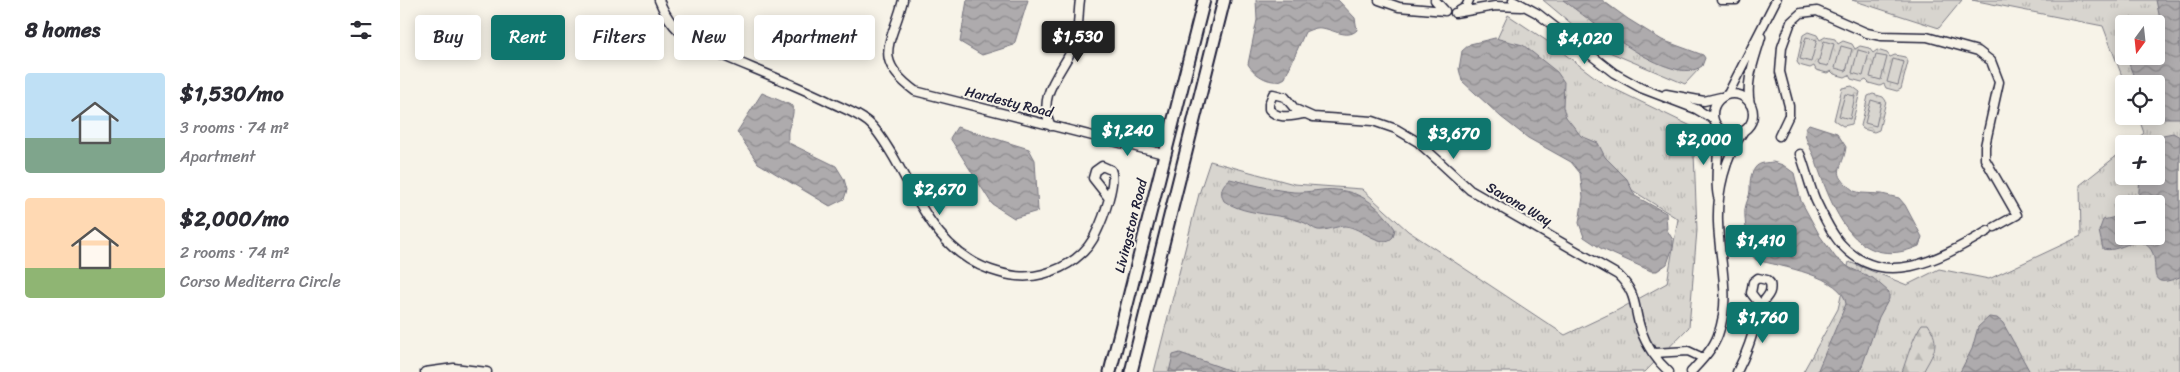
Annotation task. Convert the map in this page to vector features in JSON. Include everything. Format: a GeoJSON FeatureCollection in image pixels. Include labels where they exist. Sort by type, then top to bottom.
{"type":"FeatureCollection","features":[{"type":"Feature","properties":{"kind":"main road","name":"Livingston Road"},"geometry":{"type":"LineString","coordinates":[[1110,372],[1204,0]]}},
{"type":"Feature","properties":{"kind":"main road"},"geometry":{"type":"LineString","coordinates":[[1131,372],[1224,0]]}},
{"type":"Feature","properties":{"kind":"street"},"geometry":{"type":"LineString","coordinates":[[659,0],[670,21],[685,38],[727,58],[789,83],[854,113],[870,123],[886,144],[924,214],[938,234],[952,247],[981,266],[1010,276],[1033,277],[1055,271],[1073,261],[1095,237],[1102,221],[1108,196]]}},
{"type":"Feature","properties":{"kind":"street","name":"Hardesty Road"},"geometry":{"type":"LineString","coordinates":[[903,0],[888,40],[889,56],[892,68],[897,75],[915,91],[1164,154]]}},
{"type":"Feature","properties":{"kind":"street"},"geometry":{"type":"LineString","coordinates":[[1051,126],[1047,118],[1052,82],[1071,53],[1077,37],[1080,0]]}},
{"type":"Feature","properties":{"kind":"street"},"geometry":{"type":"LineString","coordinates":[[1379,0],[1399,7],[1455,13],[1506,5],[1531,9]]}},
{"type":"Feature","properties":{"kind":"street"},"geometry":{"type":"LineString","coordinates":[[1435,0],[1445,11]]}},
{"type":"Feature","properties":{"kind":"street"},"geometry":{"type":"LineString","coordinates":[[1455,13],[1466,7],[1469,0]]}},
{"type":"Feature","properties":{"kind":"street"},"geometry":{"type":"LineString","coordinates":[[1513,0],[1531,9],[1614,73],[1696,109],[1725,133],[1737,134],[1743,132]]}},
{"type":"Feature","properties":{"kind":"street"},"geometry":{"type":"LineString","coordinates":[[1721,0],[1736,0]]}},
{"type":"Feature","properties":{"kind":"street"},"geometry":{"type":"LineString","coordinates":[[1691,372],[1704,358],[1718,337],[1724,317],[1725,280],[1718,223],[1715,169],[1719,140],[1714,122],[1714,106],[1726,96],[1776,0]]}},
{"type":"Feature","properties":{"kind":"street"},"geometry":{"type":"LineString","coordinates":[[1779,136],[1789,116],[1789,106],[1780,72],[1782,47],[1791,22],[1801,13],[1817,11],[1868,33],[1881,36],[1927,37],[1978,51],[1986,56],[1994,66],[1999,82],[1985,146],[1985,159],[2017,216],[1944,256],[1918,265],[1894,268],[1870,263],[1849,251],[1834,234],[1816,200],[1800,154]]}},
{"type":"Feature","properties":{"kind":"street"},"geometry":{"type":"LineString","coordinates":[[1718,201],[1729,157],[1743,132],[1752,122],[1753,110],[1748,95],[1749,81],[1765,21]]}},
{"type":"Feature","properties":{"kind":"street"},"geometry":{"type":"LineString","coordinates":[[1654,92],[1704,101],[1726,96],[1741,96],[1750,104]]}},
{"type":"Feature","properties":{"kind":"street","name":"Savona Way"},"geometry":{"type":"LineString","coordinates":[[1303,114],[1313,117],[1373,121],[1396,129],[1418,142],[1470,190],[1618,275],[1628,285],[1635,298],[1641,330],[1647,344],[1668,372]]}},
{"type":"Feature","properties":{"kind":"street"},"geometry":{"type":"LineString","coordinates":[[1097,137],[1112,129],[1126,128],[1137,130],[1150,137],[1168,142]]}},
{"type":"Feature","properties":{"kind":"street"},"geometry":{"type":"LineString","coordinates":[[1737,372],[1755,331],[1761,306]]}},
{"type":"Feature","properties":{"kind":"street"},"geometry":{"type":"LineString","coordinates":[[1654,353],[1688,351],[1704,358]]}},
{"type":"Feature","properties":{"kind":"street"},"geometry":{"type":"LineString","coordinates":[[425,372],[454,368],[476,369],[487,372]]}},
{"type":"Feature","properties":{"kind":"green space"},"geometry":{"type":"Polygon","coordinates":[[[1543,0],[1588,0],[1616,25],[1699,69],[1685,84],[1602,49],[1543,0]]]}},
{"type":"Feature","properties":{"kind":"green space"},"geometry":{"type":"Polygon","coordinates":[[[1852,0],[1962,0],[1939,28],[1852,0]]]}},
{"type":"Feature","properties":{"kind":"green space"},"geometry":{"type":"Polygon","coordinates":[[[1972,0],[2180,0],[2180,372],[1803,372],[1838,309],[1849,262],[1907,285],[1939,269],[1989,279],[2081,236],[2080,185],[2115,157],[2115,185],[2165,185],[2165,135],[2142,135],[2144,133],[2141,125],[2165,125],[2165,75],[2122,75],[2118,65],[2165,65],[2165,15],[2115,15],[2115,58],[2103,26],[1972,0]]]}},
{"type":"Feature","properties":{"kind":"green space"},"geometry":{"type":"Polygon","coordinates":[[[1508,15],[1550,43],[1604,84],[1693,127],[1697,230],[1689,327],[1645,372],[1154,372],[1199,194],[1210,161],[1294,184],[1362,189],[1408,231],[1565,335],[1618,310],[1667,283],[1678,219],[1632,190],[1490,54],[1508,15]]]}},
{"type":"Feature","properties":{"kind":"green space"},"geometry":{"type":"Polygon","coordinates":[[[1808,32],[1817,35],[1820,40],[1825,37],[1835,39],[1838,44],[1843,41],[1852,44],[1855,49],[1860,46],[1869,48],[1873,53],[1877,50],[1887,53],[1890,57],[1895,55],[1905,57],[1908,62],[1901,89],[1897,91],[1886,88],[1884,84],[1880,86],[1869,83],[1866,80],[1862,82],[1851,79],[1849,75],[1845,77],[1834,74],[1831,71],[1827,73],[1816,70],[1814,66],[1810,68],[1799,65],[1797,62],[1803,35],[1808,32]]]}},
{"type":"Feature","properties":{"kind":"green space"},"geometry":{"type":"Polygon","coordinates":[[[1806,37],[1817,40],[1811,62],[1800,59],[1806,37]]]}},
{"type":"Feature","properties":{"kind":"green space"},"geometry":{"type":"Polygon","coordinates":[[[1824,41],[1834,44],[1828,66],[1818,64],[1824,41]]]}},
{"type":"Feature","properties":{"kind":"green space"},"geometry":{"type":"Polygon","coordinates":[[[1841,46],[1852,49],[1846,71],[1835,68],[1841,46]]]}},
{"type":"Feature","properties":{"kind":"green space"},"geometry":{"type":"Polygon","coordinates":[[[1858,50],[1869,53],[1863,76],[1852,73],[1858,50]]]}},
{"type":"Feature","properties":{"kind":"green space"},"geometry":{"type":"Polygon","coordinates":[[[1876,55],[1887,57],[1881,80],[1870,77],[1876,55]]]}},
{"type":"Feature","properties":{"kind":"green space"},"geometry":{"type":"Polygon","coordinates":[[[1893,59],[1904,62],[1898,85],[1887,82],[1893,59]]]}},
{"type":"Feature","properties":{"kind":"green space"},"geometry":{"type":"Polygon","coordinates":[[[1852,86],[1860,92],[1852,124],[1843,126],[1834,120],[1842,88],[1852,86]]]}},
{"type":"Feature","properties":{"kind":"green space"},"geometry":{"type":"Polygon","coordinates":[[[1845,94],[1855,96],[1850,119],[1839,116],[1845,94]]]}},
{"type":"Feature","properties":{"kind":"green space"},"geometry":{"type":"Polygon","coordinates":[[[1873,94],[1883,97],[1886,101],[1879,130],[1874,132],[1863,129],[1861,126],[1868,96],[1873,94]]]}},
{"type":"Feature","properties":{"kind":"green space"},"geometry":{"type":"Polygon","coordinates":[[[1871,100],[1881,103],[1876,126],[1865,123],[1871,100]]]}},
{"type":"Feature","properties":{"kind":"green space"},"geometry":{"type":"Polygon","coordinates":[[[1922,324],[1928,324],[1932,331],[1935,343],[1933,354],[1923,372],[1902,372],[1913,340],[1922,324]]]}},
{"type":"Feature","properties":{"kind":"water"},"geometry":{"type":"Polygon","coordinates":[[[967,0],[1028,0],[1014,45],[982,55],[960,42],[967,0]]]}},
{"type":"Feature","properties":{"kind":"water"},"geometry":{"type":"Polygon","coordinates":[[[1256,0],[1338,0],[1355,18],[1357,30],[1349,34],[1319,28],[1305,32],[1285,78],[1275,81],[1270,80],[1259,76],[1248,64],[1257,20],[1256,0]]]}},
{"type":"Feature","properties":{"kind":"water"},"geometry":{"type":"Polygon","coordinates":[[[1563,0],[1602,0],[1662,40],[1703,55],[1705,58],[1702,66],[1688,71],[1671,68],[1651,60],[1610,35],[1563,0]]]}},
{"type":"Feature","properties":{"kind":"water"},"geometry":{"type":"Polygon","coordinates":[[[2156,0],[2180,0],[2180,118],[2165,118],[2165,75],[2133,75],[2130,67],[2130,65],[2165,65],[2165,15],[2159,15],[2156,0]]]}},
{"type":"Feature","properties":{"kind":"water"},"geometry":{"type":"Polygon","coordinates":[[[1495,38],[1523,45],[1557,72],[1564,82],[1563,107],[1566,117],[1581,136],[1598,143],[1605,157],[1627,179],[1635,196],[1666,213],[1667,230],[1673,240],[1673,247],[1667,264],[1657,271],[1651,271],[1602,249],[1584,237],[1579,223],[1583,197],[1580,173],[1571,162],[1528,138],[1501,117],[1462,81],[1459,69],[1462,51],[1470,44],[1495,38]]]}},
{"type":"Feature","properties":{"kind":"water"},"geometry":{"type":"Polygon","coordinates":[[[762,93],[793,106],[793,116],[788,133],[789,143],[836,166],[844,179],[847,190],[844,199],[830,206],[758,163],[737,132],[762,93]]]}},
{"type":"Feature","properties":{"kind":"water"},"geometry":{"type":"Polygon","coordinates":[[[1809,124],[1837,133],[1846,147],[1840,174],[1846,184],[1854,191],[1899,198],[1905,205],[1922,237],[1919,246],[1897,252],[1878,251],[1862,244],[1849,231],[1829,197],[1807,141],[1805,132],[1809,124]]]}},
{"type":"Feature","properties":{"kind":"water"},"geometry":{"type":"Polygon","coordinates":[[[957,127],[1029,149],[1035,160],[1038,211],[1014,218],[992,204],[950,138],[957,127]]]}},
{"type":"Feature","properties":{"kind":"water"},"geometry":{"type":"Polygon","coordinates":[[[2173,133],[2180,137],[2180,277],[2167,281],[2160,281],[2156,277],[2154,257],[2146,245],[2165,245],[2165,195],[2139,195],[2139,185],[2165,185],[2165,135],[2163,135],[2173,133]]]}},
{"type":"Feature","properties":{"kind":"water"},"geometry":{"type":"Polygon","coordinates":[[[1773,162],[1783,165],[1794,173],[1801,201],[1820,236],[1836,258],[1850,268],[1873,278],[1889,292],[1889,299],[1879,317],[1860,372],[1817,372],[1846,304],[1843,294],[1823,279],[1794,269],[1756,260],[1753,256],[1747,236],[1745,214],[1750,192],[1751,176],[1759,165],[1773,162]]]}},
{"type":"Feature","properties":{"kind":"water"},"geometry":{"type":"Polygon","coordinates":[[[1230,179],[1286,191],[1332,190],[1355,194],[1370,202],[1384,214],[1395,229],[1393,237],[1383,241],[1345,226],[1318,230],[1305,223],[1285,217],[1243,210],[1224,201],[1222,198],[1222,188],[1230,179]]]}},
{"type":"Feature","properties":{"kind":"water"},"geometry":{"type":"Polygon","coordinates":[[[2115,217],[2115,245],[2127,245],[2109,250],[2103,249],[2099,231],[2103,220],[2115,217]]]}},
{"type":"Feature","properties":{"kind":"water"},"geometry":{"type":"Polygon","coordinates":[[[1989,317],[1997,318],[2003,323],[2030,372],[1960,372],[1972,349],[1978,327],[1989,317]]]}},
{"type":"Feature","properties":{"kind":"water"},"geometry":{"type":"Polygon","coordinates":[[[1180,353],[1234,372],[1169,372],[1173,355],[1180,353]]]}}]}
